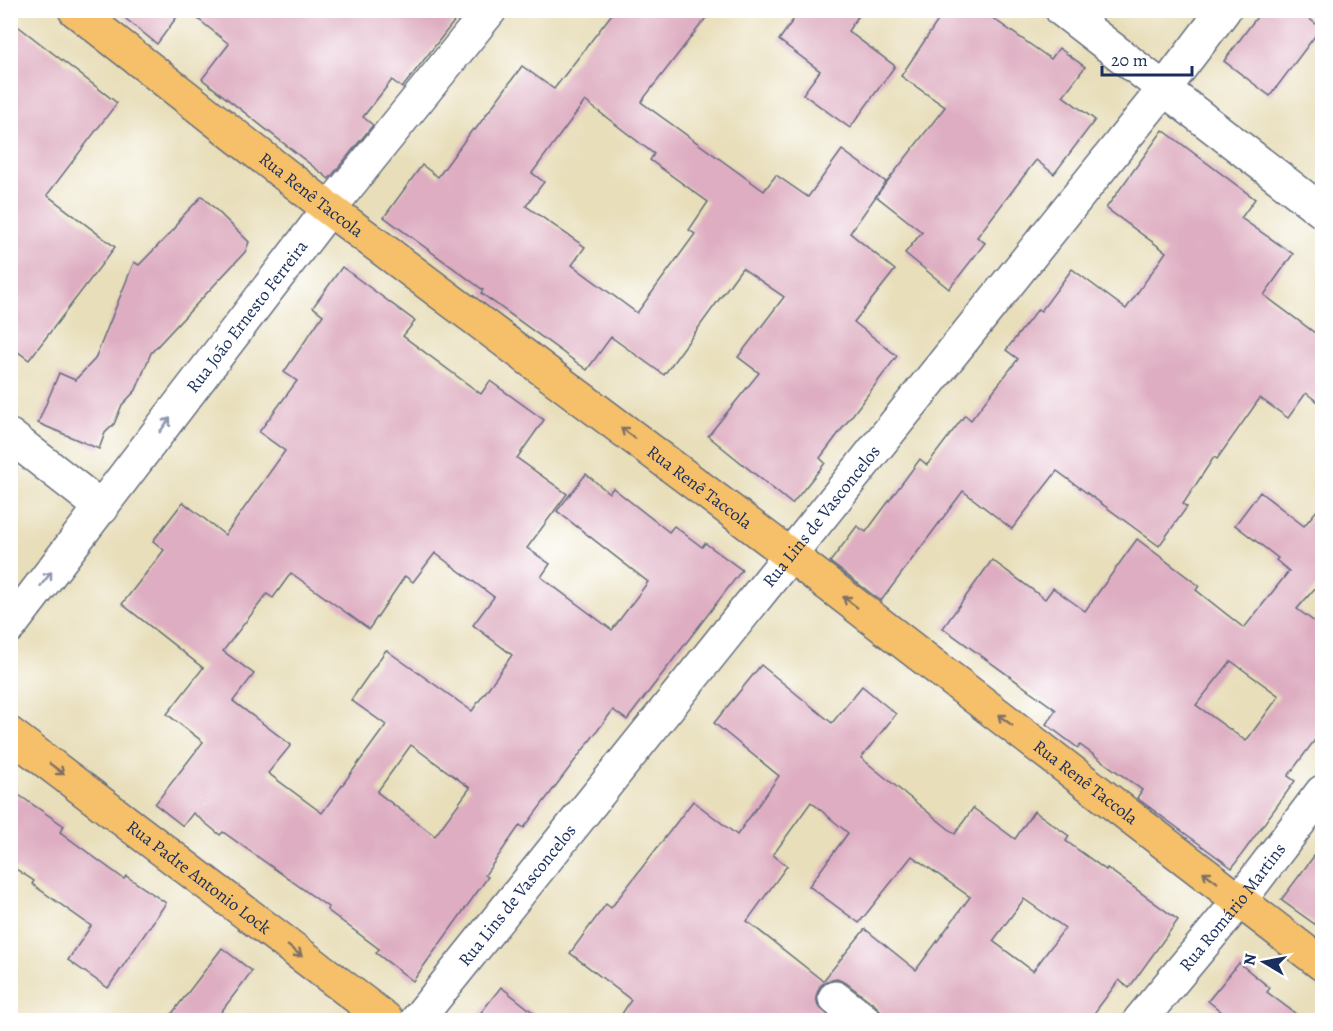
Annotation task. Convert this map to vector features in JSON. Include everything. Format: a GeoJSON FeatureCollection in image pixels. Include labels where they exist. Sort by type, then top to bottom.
{"type":"FeatureCollection","features":[{"type":"Feature","properties":{"kind":"main road","name":"Rua Renê Taccola"},"geometry":{"type":"LineString","coordinates":[[75,10],[329,209],[790,555],[1323,964]]}},
{"type":"Feature","properties":{"kind":"main road","name":"Rua Padre Antonio Lock"},"geometry":{"type":"LineString","coordinates":[[10,734],[387,1020]]}},
{"type":"Feature","properties":{"kind":"street","name":"Rua João Ernesto Ferreira"},"geometry":{"type":"LineString","coordinates":[[10,626],[329,209],[490,10]]}},
{"type":"Feature","properties":{"kind":"street"},"geometry":{"type":"LineString","coordinates":[[1062,10],[1323,211]]}},
{"type":"Feature","properties":{"kind":"street","name":"Rua Lins de Vasconcelos"},"geometry":{"type":"LineString","coordinates":[[417,1020],[1164,89],[1224,10]]}},
{"type":"Feature","properties":{"kind":"street"},"geometry":{"type":"LineString","coordinates":[[10,436],[102,508]]}},
{"type":"Feature","properties":{"kind":"street","name":"Rua Romário Martins"},"geometry":{"type":"LineString","coordinates":[[1140,1020],[1240,900],[1323,792]]}},
{"type":"Feature","properties":{"kind":"street"},"geometry":{"type":"LineString","coordinates":[[835,998],[864,1020]]}},
{"type":"Feature","properties":{"kind":"building"},"geometry":{"type":"Polygon","coordinates":[[[115,10],[182,10],[157,44],[115,10]]]}},
{"type":"Feature","properties":{"kind":"building"},"geometry":{"type":"Polygon","coordinates":[[[187,10],[463,10],[402,88],[392,80],[363,117],[373,125],[329,179],[202,79],[229,44],[187,10]]]}},
{"type":"Feature","properties":{"kind":"building"},"geometry":{"type":"Polygon","coordinates":[[[615,10],[712,10],[641,102],[764,191],[776,175],[808,197],[842,150],[886,182],[850,233],[895,270],[854,322],[897,356],[820,458],[825,463],[792,504],[708,436],[759,373],[738,357],[784,297],[742,268],[664,375],[611,337],[587,370],[481,293],[483,290],[384,217],[422,165],[438,177],[522,66],[554,89],[615,10]],[[585,101],[532,173],[544,182],[526,206],[585,247],[572,265],[637,313],[695,234],[689,230],[708,202],[650,160],[654,154],[585,101]]]}},
{"type":"Feature","properties":{"kind":"building"},"geometry":{"type":"Polygon","coordinates":[[[800,10],[862,10],[848,31],[895,66],[850,128],[803,94],[820,71],[779,40],[800,10]]]}},
{"type":"Feature","properties":{"kind":"building"},"geometry":{"type":"Polygon","coordinates":[[[945,10],[981,10],[1051,59],[1059,48],[1085,67],[1063,96],[1095,120],[1054,174],[1036,160],[977,237],[985,243],[949,289],[905,253],[922,232],[876,196],[945,107],[901,76],[945,10]]]}},
{"type":"Feature","properties":{"kind":"building"},"geometry":{"type":"Polygon","coordinates":[[[1262,10],[1298,10],[1321,28],[1270,96],[1224,61],[1262,10]]]}},
{"type":"Feature","properties":{"kind":"building"},"geometry":{"type":"Polygon","coordinates":[[[10,20],[117,103],[47,195],[115,247],[29,360],[10,346],[10,20]]]}},
{"type":"Feature","properties":{"kind":"building"},"geometry":{"type":"Polygon","coordinates":[[[1163,130],[1255,199],[1241,218],[1293,254],[1264,295],[1323,339],[1323,406],[1306,393],[1288,418],[1260,398],[1217,459],[1214,457],[1183,504],[1187,507],[1159,546],[1057,471],[1012,529],[963,491],[881,601],[830,562],[857,526],[866,532],[920,459],[927,465],[965,415],[971,420],[1018,359],[1006,350],[1038,309],[1041,311],[1072,269],[1126,309],[1166,252],[1106,208],[1163,130]]]}},
{"type":"Feature","properties":{"kind":"building"},"geometry":{"type":"Polygon","coordinates":[[[202,196],[249,242],[245,252],[151,353],[136,390],[122,405],[114,424],[105,433],[99,449],[38,423],[59,373],[75,380],[95,359],[134,262],[139,265],[202,196]]]}},
{"type":"Feature","properties":{"kind":"building"},"geometry":{"type":"Polygon","coordinates":[[[342,267],[415,321],[403,336],[481,394],[490,381],[544,420],[517,458],[567,494],[527,548],[550,564],[541,577],[612,630],[648,582],[557,511],[586,474],[609,493],[613,488],[669,532],[674,526],[702,547],[705,543],[742,570],[627,720],[613,710],[524,828],[520,825],[485,875],[488,877],[413,981],[376,953],[379,949],[327,910],[328,907],[223,832],[220,835],[193,813],[183,826],[155,804],[203,742],[167,714],[203,668],[122,604],[164,550],[153,541],[183,502],[225,535],[285,451],[259,432],[297,381],[284,372],[323,315],[313,307],[342,267]],[[435,553],[413,582],[405,576],[369,629],[291,573],[273,598],[267,594],[223,651],[254,674],[233,701],[291,745],[268,773],[322,813],[386,725],[351,700],[386,650],[472,711],[512,655],[473,625],[494,597],[435,553]],[[411,745],[377,792],[435,836],[470,788],[411,745]]]}},
{"type":"Feature","properties":{"kind":"building"},"geometry":{"type":"Polygon","coordinates":[[[1260,492],[1304,526],[1323,503],[1323,579],[1297,609],[1323,628],[1323,729],[1288,776],[1295,781],[1232,868],[1137,798],[1142,790],[1080,745],[1078,748],[1046,724],[1056,710],[943,628],[992,560],[1045,599],[1053,588],[1085,611],[1137,539],[1199,586],[1196,590],[1244,628],[1289,571],[1276,560],[1278,558],[1235,525],[1260,492]],[[1231,661],[1196,705],[1246,741],[1279,696],[1231,661]]]}},
{"type":"Feature","properties":{"kind":"building"},"geometry":{"type":"Polygon","coordinates":[[[761,665],[832,723],[862,686],[896,714],[861,758],[955,834],[973,808],[1015,839],[1034,811],[1069,836],[1066,841],[1178,920],[1129,988],[1119,980],[1089,1020],[882,1020],[881,1012],[875,1005],[837,979],[827,981],[820,986],[816,996],[818,1006],[834,1020],[618,1020],[631,1000],[570,953],[606,904],[611,908],[693,801],[737,835],[779,776],[714,723],[761,665]],[[811,802],[773,855],[787,866],[747,921],[823,981],[865,929],[916,970],[970,897],[912,856],[859,923],[809,886],[848,833],[811,802]],[[1024,899],[993,941],[1033,971],[1065,928],[1024,899]]]}},
{"type":"Feature","properties":{"kind":"building"},"geometry":{"type":"Polygon","coordinates":[[[10,789],[64,826],[60,832],[124,879],[126,876],[166,903],[108,988],[68,960],[91,926],[32,884],[34,881],[10,865],[10,789]]]}},
{"type":"Feature","properties":{"kind":"building"},"geometry":{"type":"Polygon","coordinates":[[[1323,844],[1323,930],[1281,900],[1323,844]]]}},
{"type":"Feature","properties":{"kind":"building"},"geometry":{"type":"Polygon","coordinates":[[[222,948],[252,971],[215,1020],[167,1020],[222,948]]]}},
{"type":"Feature","properties":{"kind":"building"},"geometry":{"type":"Polygon","coordinates":[[[1239,963],[1270,988],[1267,992],[1304,1020],[1232,1020],[1208,1001],[1239,963]]]}},
{"type":"Feature","properties":{"kind":"building"},"geometry":{"type":"Polygon","coordinates":[[[501,987],[543,1020],[475,1020],[501,987]]]}}]}
